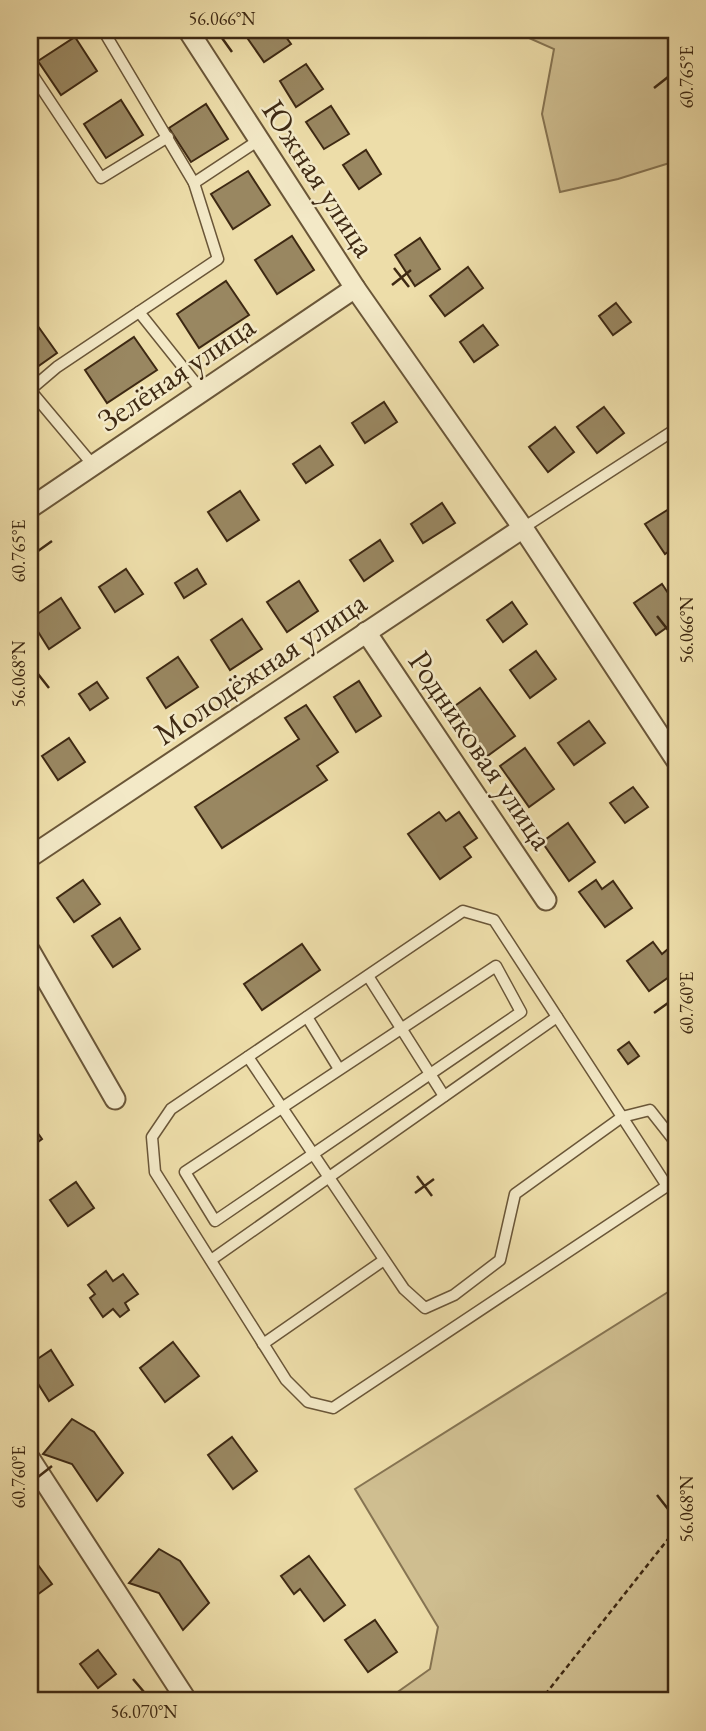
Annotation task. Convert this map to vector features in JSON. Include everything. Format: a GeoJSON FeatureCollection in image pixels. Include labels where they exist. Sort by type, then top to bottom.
{"type":"FeatureCollection","features":[{"type":"Feature","properties":{"kind":"street","name":"Южная улица"},"geometry":{"type":"LineString","coordinates":[[188,30],[355,288],[523,528],[676,760]]}},
{"type":"Feature","properties":{"kind":"street","name":"Зелёная улица"},"geometry":{"type":"LineString","coordinates":[[30,508],[355,288]]}},
{"type":"Feature","properties":{"kind":"street","name":"Молодёжная улица"},"geometry":{"type":"LineString","coordinates":[[30,857],[523,528]]}},
{"type":"Feature","properties":{"kind":"street","name":"Родниковая улица"},"geometry":{"type":"LineString","coordinates":[[366,632],[546,900]]}},
{"type":"Feature","properties":{"kind":"street"},"geometry":{"type":"LineString","coordinates":[[30,951],[115,1099]]}},
{"type":"Feature","properties":{"kind":"street"},"geometry":{"type":"LineString","coordinates":[[30,1459],[187,1701]]}},
{"type":"Feature","properties":{"kind":"lane"},"geometry":{"type":"LineString","coordinates":[[93,465],[30,390],[57,367],[218,259],[194,183],[103,30]]}},
{"type":"Feature","properties":{"kind":"lane"},"geometry":{"type":"LineString","coordinates":[[30,71],[101,178],[168,137]]}},
{"type":"Feature","properties":{"kind":"lane"},"geometry":{"type":"LineString","coordinates":[[194,183],[259,140]]}},
{"type":"Feature","properties":{"kind":"lane"},"geometry":{"type":"LineString","coordinates":[[139,312],[202,391]]}},
{"type":"Feature","properties":{"kind":"lane"},"geometry":{"type":"LineString","coordinates":[[523,528],[676,429]]}},
{"type":"Feature","properties":{"kind":"lane"},"geometry":{"type":"LineString","coordinates":[[463,911],[494,920],[622,1116],[672,1182],[333,1408],[308,1402],[286,1380],[155,1172],[152,1137],[171,1109],[368,976],[463,911]]}},
{"type":"Feature","properties":{"kind":"lane"},"geometry":{"type":"LineString","coordinates":[[496,966],[521,1012],[215,1220],[185,1172],[340,1069],[496,966]]}},
{"type":"Feature","properties":{"kind":"lane"},"geometry":{"type":"LineString","coordinates":[[368,976],[444,1096]]}},
{"type":"Feature","properties":{"kind":"lane"},"geometry":{"type":"LineString","coordinates":[[307,1017],[340,1069]]}},
{"type":"Feature","properties":{"kind":"lane"},"geometry":{"type":"LineString","coordinates":[[211,1260],[556,1017]]}},
{"type":"Feature","properties":{"kind":"lane"},"geometry":{"type":"LineString","coordinates":[[248,1057],[404,1289],[425,1308],[454,1295],[500,1260],[515,1194],[622,1116],[650,1110],[676,1143]]}},
{"type":"Feature","properties":{"kind":"lane"},"geometry":{"type":"LineString","coordinates":[[263,1344],[384,1260]]}},
{"type":"Feature","properties":{"kind":"path"},"geometry":{"type":"LineString","coordinates":[[540,1701],[676,1529]]}},
{"type":"Feature","properties":{"kind":"shaded area"},"geometry":{"type":"Polygon","coordinates":[[[511,30],[676,30],[676,161],[618,179],[560,192],[542,114],[554,49],[511,30]]]}},
{"type":"Feature","properties":{"kind":"shaded area"},"geometry":{"type":"Polygon","coordinates":[[[676,1287],[676,1701],[385,1701],[430,1669],[438,1627],[355,1489],[676,1287]]]}},
{"type":"Feature","properties":{"kind":"building"},"geometry":{"type":"Polygon","coordinates":[[[262,30],[281,30],[291,44],[264,62],[248,39],[262,30]]]}},
{"type":"Feature","properties":{"kind":"building"},"geometry":{"type":"Polygon","coordinates":[[[75,37],[97,71],[61,95],[38,61],[75,37]]]}},
{"type":"Feature","properties":{"kind":"building"},"geometry":{"type":"Polygon","coordinates":[[[306,64],[323,89],[296,107],[280,81],[306,64]]]}},
{"type":"Feature","properties":{"kind":"building"},"geometry":{"type":"Polygon","coordinates":[[[121,100],[143,135],[106,158],[84,124],[121,100]]]}},
{"type":"Feature","properties":{"kind":"building"},"geometry":{"type":"Polygon","coordinates":[[[206,104],[228,139],[191,162],[169,128],[206,104]]]}},
{"type":"Feature","properties":{"kind":"building"},"geometry":{"type":"Polygon","coordinates":[[[331,106],[349,134],[324,149],[306,122],[331,106]]]}},
{"type":"Feature","properties":{"kind":"building"},"geometry":{"type":"Polygon","coordinates":[[[366,150],[381,174],[359,189],[343,165],[366,150]]]}},
{"type":"Feature","properties":{"kind":"building"},"geometry":{"type":"Polygon","coordinates":[[[248,171],[270,205],[233,229],[211,194],[248,171]]]}},
{"type":"Feature","properties":{"kind":"building"},"geometry":{"type":"Polygon","coordinates":[[[292,236],[314,270],[277,294],[255,260],[292,236]]]}},
{"type":"Feature","properties":{"kind":"building"},"geometry":{"type":"Polygon","coordinates":[[[420,238],[440,269],[415,286],[395,255],[420,238]]]}},
{"type":"Feature","properties":{"kind":"building"},"geometry":{"type":"Polygon","coordinates":[[[468,267],[483,288],[445,316],[430,296],[468,267]]]}},
{"type":"Feature","properties":{"kind":"building"},"geometry":{"type":"Polygon","coordinates":[[[226,281],[249,315],[199,348],[177,314],[226,281]]]}},
{"type":"Feature","properties":{"kind":"building"},"geometry":{"type":"Polygon","coordinates":[[[616,303],[631,322],[613,335],[599,316],[616,303]]]}},
{"type":"Feature","properties":{"kind":"building"},"geometry":{"type":"Polygon","coordinates":[[[30,315],[57,353],[30,372],[30,315]]]}},
{"type":"Feature","properties":{"kind":"building"},"geometry":{"type":"Polygon","coordinates":[[[483,325],[498,345],[474,362],[460,342],[483,325]]]}},
{"type":"Feature","properties":{"kind":"building"},"geometry":{"type":"Polygon","coordinates":[[[134,337],[157,370],[107,403],[85,370],[134,337]]]}},
{"type":"Feature","properties":{"kind":"building"},"geometry":{"type":"Polygon","coordinates":[[[384,402],[397,422],[365,443],[352,423],[384,402]]]}},
{"type":"Feature","properties":{"kind":"building"},"geometry":{"type":"Polygon","coordinates":[[[604,407],[624,433],[597,453],[577,427],[604,407]]]}},
{"type":"Feature","properties":{"kind":"building"},"geometry":{"type":"Polygon","coordinates":[[[555,427],[574,452],[548,472],[529,447],[555,427]]]}},
{"type":"Feature","properties":{"kind":"building"},"geometry":{"type":"Polygon","coordinates":[[[320,446],[333,465],[306,483],[293,464],[320,446]]]}},
{"type":"Feature","properties":{"kind":"building"},"geometry":{"type":"Polygon","coordinates":[[[240,491],[259,520],[227,541],[208,512],[240,491]]]}},
{"type":"Feature","properties":{"kind":"building"},"geometry":{"type":"Polygon","coordinates":[[[442,503],[455,523],[423,543],[411,524],[442,503]]]}},
{"type":"Feature","properties":{"kind":"building"},"geometry":{"type":"Polygon","coordinates":[[[669,509],[676,520],[676,546],[665,554],[645,524],[669,509]]]}},
{"type":"Feature","properties":{"kind":"building"},"geometry":{"type":"Polygon","coordinates":[[[380,540],[393,561],[364,581],[350,560],[380,540]]]}},
{"type":"Feature","properties":{"kind":"building"},"geometry":{"type":"Polygon","coordinates":[[[126,569],[143,594],[115,612],[99,587],[126,569]]]}},
{"type":"Feature","properties":{"kind":"building"},"geometry":{"type":"Polygon","coordinates":[[[197,569],[206,584],[184,598],[175,583],[197,569]]]}},
{"type":"Feature","properties":{"kind":"building"},"geometry":{"type":"Polygon","coordinates":[[[299,581],[318,611],[287,632],[267,602],[299,581]]]}},
{"type":"Feature","properties":{"kind":"building"},"geometry":{"type":"Polygon","coordinates":[[[662,584],[676,605],[676,621],[656,635],[634,603],[662,584]]]}},
{"type":"Feature","properties":{"kind":"building"},"geometry":{"type":"Polygon","coordinates":[[[61,598],[80,628],[49,649],[30,619],[61,598]]]}},
{"type":"Feature","properties":{"kind":"building"},"geometry":{"type":"Polygon","coordinates":[[[512,602],[527,624],[503,642],[487,620],[512,602]]]}},
{"type":"Feature","properties":{"kind":"building"},"geometry":{"type":"Polygon","coordinates":[[[242,619],[262,649],[230,670],[211,640],[242,619]]]}},
{"type":"Feature","properties":{"kind":"building"},"geometry":{"type":"Polygon","coordinates":[[[536,651],[556,679],[530,698],[510,670],[536,651]]]}},
{"type":"Feature","properties":{"kind":"building"},"geometry":{"type":"Polygon","coordinates":[[[178,657],[198,687],[166,708],[147,678],[178,657]]]}},
{"type":"Feature","properties":{"kind":"building"},"geometry":{"type":"Polygon","coordinates":[[[359,681],[381,716],[356,732],[334,697],[359,681]]]}},
{"type":"Feature","properties":{"kind":"building"},"geometry":{"type":"Polygon","coordinates":[[[97,682],[108,698],[90,710],[79,694],[97,682]]]}},
{"type":"Feature","properties":{"kind":"building"},"geometry":{"type":"Polygon","coordinates":[[[480,688],[515,736],[486,757],[452,708],[480,688]]]}},
{"type":"Feature","properties":{"kind":"building"},"geometry":{"type":"Polygon","coordinates":[[[306,705],[338,752],[317,766],[327,780],[222,848],[195,807],[299,739],[285,718],[306,705]]]}},
{"type":"Feature","properties":{"kind":"building"},"geometry":{"type":"Polygon","coordinates":[[[589,721],[605,743],[574,765],[558,743],[589,721]]]}},
{"type":"Feature","properties":{"kind":"building"},"geometry":{"type":"Polygon","coordinates":[[[69,738],[85,762],[58,780],[42,756],[69,738]]]}},
{"type":"Feature","properties":{"kind":"building"},"geometry":{"type":"Polygon","coordinates":[[[525,748],[554,789],[529,807],[500,766],[525,748]]]}},
{"type":"Feature","properties":{"kind":"building"},"geometry":{"type":"Polygon","coordinates":[[[633,787],[648,807],[625,823],[610,803],[633,787]]]}},
{"type":"Feature","properties":{"kind":"building"},"geometry":{"type":"Polygon","coordinates":[[[439,812],[446,821],[459,812],[477,838],[464,847],[471,857],[440,879],[408,834],[439,812]]]}},
{"type":"Feature","properties":{"kind":"building"},"geometry":{"type":"Polygon","coordinates":[[[568,823],[595,862],[569,881],[542,842],[568,823]]]}},
{"type":"Feature","properties":{"kind":"building"},"geometry":{"type":"Polygon","coordinates":[[[83,880],[100,904],[74,922],[57,898],[83,880]]]}},
{"type":"Feature","properties":{"kind":"building"},"geometry":{"type":"Polygon","coordinates":[[[596,880],[602,889],[613,881],[632,908],[605,927],[579,892],[596,880]]]}},
{"type":"Feature","properties":{"kind":"building"},"geometry":{"type":"Polygon","coordinates":[[[120,918],[140,949],[113,967],[92,936],[120,918]]]}},
{"type":"Feature","properties":{"kind":"building"},"geometry":{"type":"Polygon","coordinates":[[[653,942],[662,954],[668,949],[676,961],[676,972],[649,991],[627,961],[653,942]]]}},
{"type":"Feature","properties":{"kind":"building"},"geometry":{"type":"Polygon","coordinates":[[[302,944],[320,970],[262,1010],[244,984],[302,944]]]}},
{"type":"Feature","properties":{"kind":"building"},"geometry":{"type":"Polygon","coordinates":[[[629,1042],[639,1056],[628,1064],[618,1050],[629,1042]]]}},
{"type":"Feature","properties":{"kind":"building"},"geometry":{"type":"Polygon","coordinates":[[[30,1122],[42,1139],[30,1148],[30,1122]]]}},
{"type":"Feature","properties":{"kind":"building"},"geometry":{"type":"Polygon","coordinates":[[[76,1182],[94,1208],[68,1226],[50,1200],[76,1182]]]}},
{"type":"Feature","properties":{"kind":"building"},"geometry":{"type":"Polygon","coordinates":[[[106,1271],[113,1281],[123,1274],[138,1294],[125,1303],[129,1310],[120,1317],[113,1309],[103,1317],[90,1298],[95,1294],[88,1285],[106,1271]]]}},
{"type":"Feature","properties":{"kind":"building"},"geometry":{"type":"Polygon","coordinates":[[[173,1342],[199,1376],[165,1402],[140,1368],[173,1342]]]}},
{"type":"Feature","properties":{"kind":"building"},"geometry":{"type":"Polygon","coordinates":[[[51,1350],[73,1385],[49,1401],[30,1371],[30,1364],[51,1350]]]}},
{"type":"Feature","properties":{"kind":"building"},"geometry":{"type":"Polygon","coordinates":[[[72,1419],[94,1432],[123,1473],[97,1501],[72,1464],[43,1454],[72,1419]]]}},
{"type":"Feature","properties":{"kind":"building"},"geometry":{"type":"Polygon","coordinates":[[[232,1437],[257,1471],[233,1489],[208,1455],[232,1437]]]}},
{"type":"Feature","properties":{"kind":"building"},"geometry":{"type":"Polygon","coordinates":[[[159,1549],[180,1561],[209,1603],[183,1630],[159,1593],[129,1583],[159,1549]]]}},
{"type":"Feature","properties":{"kind":"building"},"geometry":{"type":"Polygon","coordinates":[[[30,1554],[52,1584],[30,1600],[30,1554]]]}},
{"type":"Feature","properties":{"kind":"building"},"geometry":{"type":"Polygon","coordinates":[[[309,1556],[345,1605],[324,1621],[300,1589],[294,1594],[281,1576],[309,1556]]]}},
{"type":"Feature","properties":{"kind":"building"},"geometry":{"type":"Polygon","coordinates":[[[375,1620],[397,1652],[368,1672],[345,1640],[375,1620]]]}},
{"type":"Feature","properties":{"kind":"building"},"geometry":{"type":"Polygon","coordinates":[[[98,1650],[116,1674],[98,1688],[80,1664],[98,1650]]]}}]}
